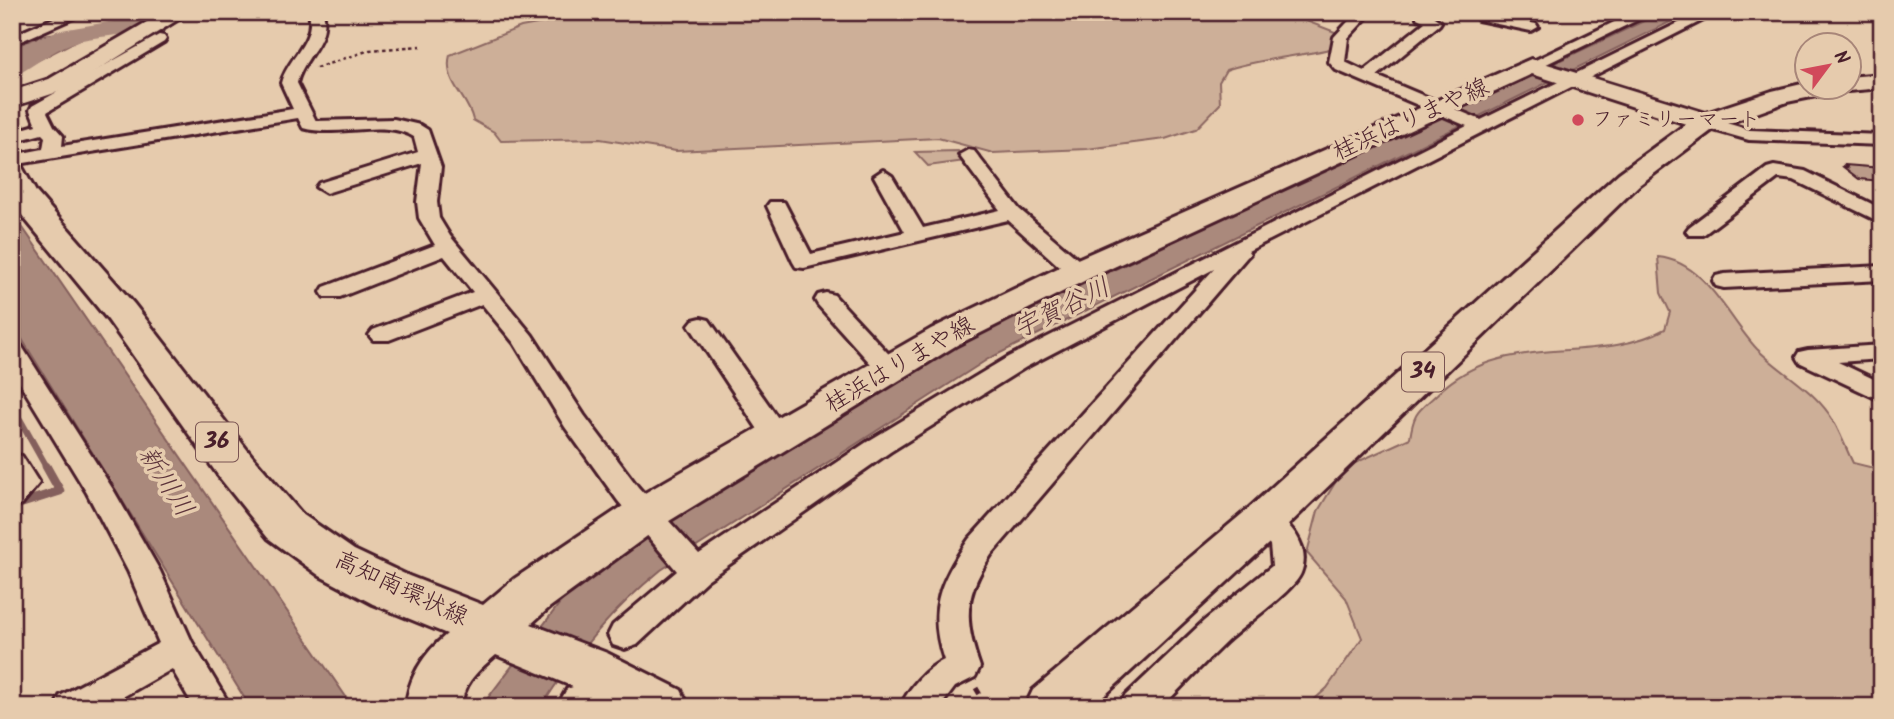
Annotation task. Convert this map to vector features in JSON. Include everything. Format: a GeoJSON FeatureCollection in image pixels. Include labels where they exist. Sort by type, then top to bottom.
{"type":"FeatureCollection","features":[{"type":"Feature","properties":{"kind":"main road"},"geometry":{"type":"LineString","coordinates":[[12,99],[58,84],[180,12]]}},
{"type":"Feature","properties":{"kind":"main road"},"geometry":{"type":"LineString","coordinates":[[1536,67],[1706,122]]}},
{"type":"Feature","properties":{"kind":"main road","name":"桂浜はりまや線"},"geometry":{"type":"LineString","coordinates":[[434,707],[435,687],[457,657],[506,635],[532,593],[651,520],[776,437],[944,337],[1078,271],[1457,117],[1536,67]]}},
{"type":"Feature","properties":{"kind":"main road"},"geometry":{"type":"LineString","coordinates":[[1862,83],[1882,81]]}},
{"type":"Feature","properties":{"kind":"main road","name":"34"},"geometry":{"type":"LineString","coordinates":[[1054,707],[1264,521],[1629,179],[1706,122],[1792,94]]}},
{"type":"Feature","properties":{"kind":"main road","name":"高知南環状線"},"geometry":{"type":"LineString","coordinates":[[18,163],[22,195],[121,312],[236,467],[285,526],[337,563],[370,579],[506,635],[592,678],[661,707]]}},
{"type":"Feature","properties":{"kind":"street"},"geometry":{"type":"LineString","coordinates":[[12,41],[80,12]]}},
{"type":"Feature","properties":{"kind":"street"},"geometry":{"type":"LineString","coordinates":[[316,12],[319,18],[310,50],[289,77],[289,83],[309,124],[319,127],[394,124],[414,128],[422,134],[432,167],[427,202],[429,218],[524,340],[574,421],[651,520],[693,567]]}},
{"type":"Feature","properties":{"kind":"street"},"geometry":{"type":"LineString","coordinates":[[1365,12],[1341,37],[1337,62],[1341,67],[1457,117]]}},
{"type":"Feature","properties":{"kind":"street"},"geometry":{"type":"LineString","coordinates":[[1365,78],[1434,22],[1422,15],[1425,12]]}},
{"type":"Feature","properties":{"kind":"street"},"geometry":{"type":"LineString","coordinates":[[1536,67],[1647,12]]}},
{"type":"Feature","properties":{"kind":"street"},"geometry":{"type":"LineString","coordinates":[[592,678],[693,567],[880,446],[1017,362],[1249,243],[1457,117],[1571,79],[1712,12]]}},
{"type":"Feature","properties":{"kind":"street"},"geometry":{"type":"LineString","coordinates":[[1469,29],[1486,15],[1531,27]]}},
{"type":"Feature","properties":{"kind":"street"},"geometry":{"type":"LineString","coordinates":[[51,153],[54,136],[46,128],[38,110],[159,39]]}},
{"type":"Feature","properties":{"kind":"street"},"geometry":{"type":"LineString","coordinates":[[18,163],[51,153],[303,112]]}},
{"type":"Feature","properties":{"kind":"street"},"geometry":{"type":"LineString","coordinates":[[1706,122],[1749,135],[1882,140]]}},
{"type":"Feature","properties":{"kind":"street"},"geometry":{"type":"LineString","coordinates":[[12,137],[46,128]]}},
{"type":"Feature","properties":{"kind":"street"},"geometry":{"type":"LineString","coordinates":[[1858,138],[1882,130]]}},
{"type":"Feature","properties":{"kind":"street"},"geometry":{"type":"LineString","coordinates":[[326,187],[427,155]]}},
{"type":"Feature","properties":{"kind":"street"},"geometry":{"type":"LineString","coordinates":[[968,155],[1012,213],[1078,271]]}},
{"type":"Feature","properties":{"kind":"street"},"geometry":{"type":"LineString","coordinates":[[1696,231],[1774,172],[1798,175],[1882,217]]}},
{"type":"Feature","properties":{"kind":"street"},"geometry":{"type":"LineString","coordinates":[[883,176],[917,236]]}},
{"type":"Feature","properties":{"kind":"street"},"geometry":{"type":"LineString","coordinates":[[777,206],[804,262],[1012,213]]}},
{"type":"Feature","properties":{"kind":"street"},"geometry":{"type":"LineString","coordinates":[[918,707],[943,677],[962,667],[953,642],[951,610],[954,587],[972,559],[1249,243]]}},
{"type":"Feature","properties":{"kind":"street"},"geometry":{"type":"LineString","coordinates":[[332,292],[449,247]]}},
{"type":"Feature","properties":{"kind":"street"},"geometry":{"type":"LineString","coordinates":[[1724,281],[1882,274]]}},
{"type":"Feature","properties":{"kind":"street"},"geometry":{"type":"LineString","coordinates":[[381,335],[487,294]]}},
{"type":"Feature","properties":{"kind":"street"},"geometry":{"type":"LineString","coordinates":[[826,300],[889,369]]}},
{"type":"Feature","properties":{"kind":"street"},"geometry":{"type":"LineString","coordinates":[[701,325],[776,437]]}},
{"type":"Feature","properties":{"kind":"street"},"geometry":{"type":"LineString","coordinates":[[12,350],[100,491],[144,571],[178,649],[213,707]]}},
{"type":"Feature","properties":{"kind":"street"},"geometry":{"type":"LineString","coordinates":[[1882,352],[1808,357],[1882,393]]}},
{"type":"Feature","properties":{"kind":"street"},"geometry":{"type":"LineString","coordinates":[[12,463],[25,483],[12,497]]}},
{"type":"Feature","properties":{"kind":"street"},"geometry":{"type":"LineString","coordinates":[[1138,707],[1216,631],[1286,572],[1290,561],[1287,545],[1279,533],[1264,521]]}},
{"type":"Feature","properties":{"kind":"street"},"geometry":{"type":"LineString","coordinates":[[73,707],[178,649]]}},
{"type":"Feature","properties":{"kind":"path"},"geometry":{"type":"LineString","coordinates":[[289,77],[344,61],[370,50],[421,46]]}},
{"type":"Feature","properties":{"kind":"shaded area"},"geometry":{"type":"Polygon","coordinates":[[[602,12],[1283,12],[1348,37],[1342,46],[1226,70],[1219,82],[1220,104],[1196,129],[1165,139],[1087,149],[993,153],[938,138],[676,151],[600,139],[501,141],[494,132],[473,120],[450,74],[450,55],[521,27],[602,12]]]}},
{"type":"Feature","properties":{"kind":"shaded area"},"geometry":{"type":"Polygon","coordinates":[[[958,151],[965,161],[928,166],[915,152],[958,151]]]}},
{"type":"Feature","properties":{"kind":"shaded area"},"geometry":{"type":"Polygon","coordinates":[[[1658,257],[1675,261],[1703,280],[1757,349],[1821,404],[1836,425],[1853,463],[1882,470],[1882,707],[1306,707],[1327,688],[1362,638],[1346,598],[1307,553],[1318,511],[1344,468],[1410,438],[1415,417],[1425,405],[1463,374],[1490,362],[1520,355],[1609,346],[1638,340],[1665,329],[1670,312],[1661,293],[1658,257]]]}},
{"type":"Feature","properties":{"kind":"water","name":"宇賀谷川"},"geometry":{"type":"Polygon","coordinates":[[[1663,12],[1690,12],[988,359],[661,570],[595,634],[541,707],[481,707],[563,599],[609,560],[962,341],[1663,12]]]}},
{"type":"Feature","properties":{"kind":"water"},"geometry":{"type":"Polygon","coordinates":[[[126,24],[123,29],[84,34],[85,36],[29,65],[12,65],[13,47],[43,35],[126,24]]]}},
{"type":"Feature","properties":{"kind":"water","name":"新川川"},"geometry":{"type":"Polygon","coordinates":[[[12,212],[353,707],[250,707],[12,323],[12,212]]]}},
{"type":"Feature","properties":{"kind":"building"},"geometry":{"type":"Polygon","coordinates":[[[1845,165],[1882,168],[1882,181],[1859,179],[1842,166],[1847,167],[1845,165]]]}},
{"type":"Feature","properties":{"kind":"waterway"},"geometry":{"type":"LineString","coordinates":[[12,66],[65,36],[126,27],[156,12]]}},
{"type":"Feature","properties":{"kind":"waterway"},"geometry":{"type":"LineString","coordinates":[[20,420],[47,468]]}},
{"type":"Feature","properties":{"kind":"waterway"},"geometry":{"type":"LineString","coordinates":[[16,505],[60,491],[46,466]]}},
{"type":"Feature","properties":{"kind":"place","name":"ファミリーマート"},"geometry":{"type":"Point","coordinates":[1578,120]}}]}
